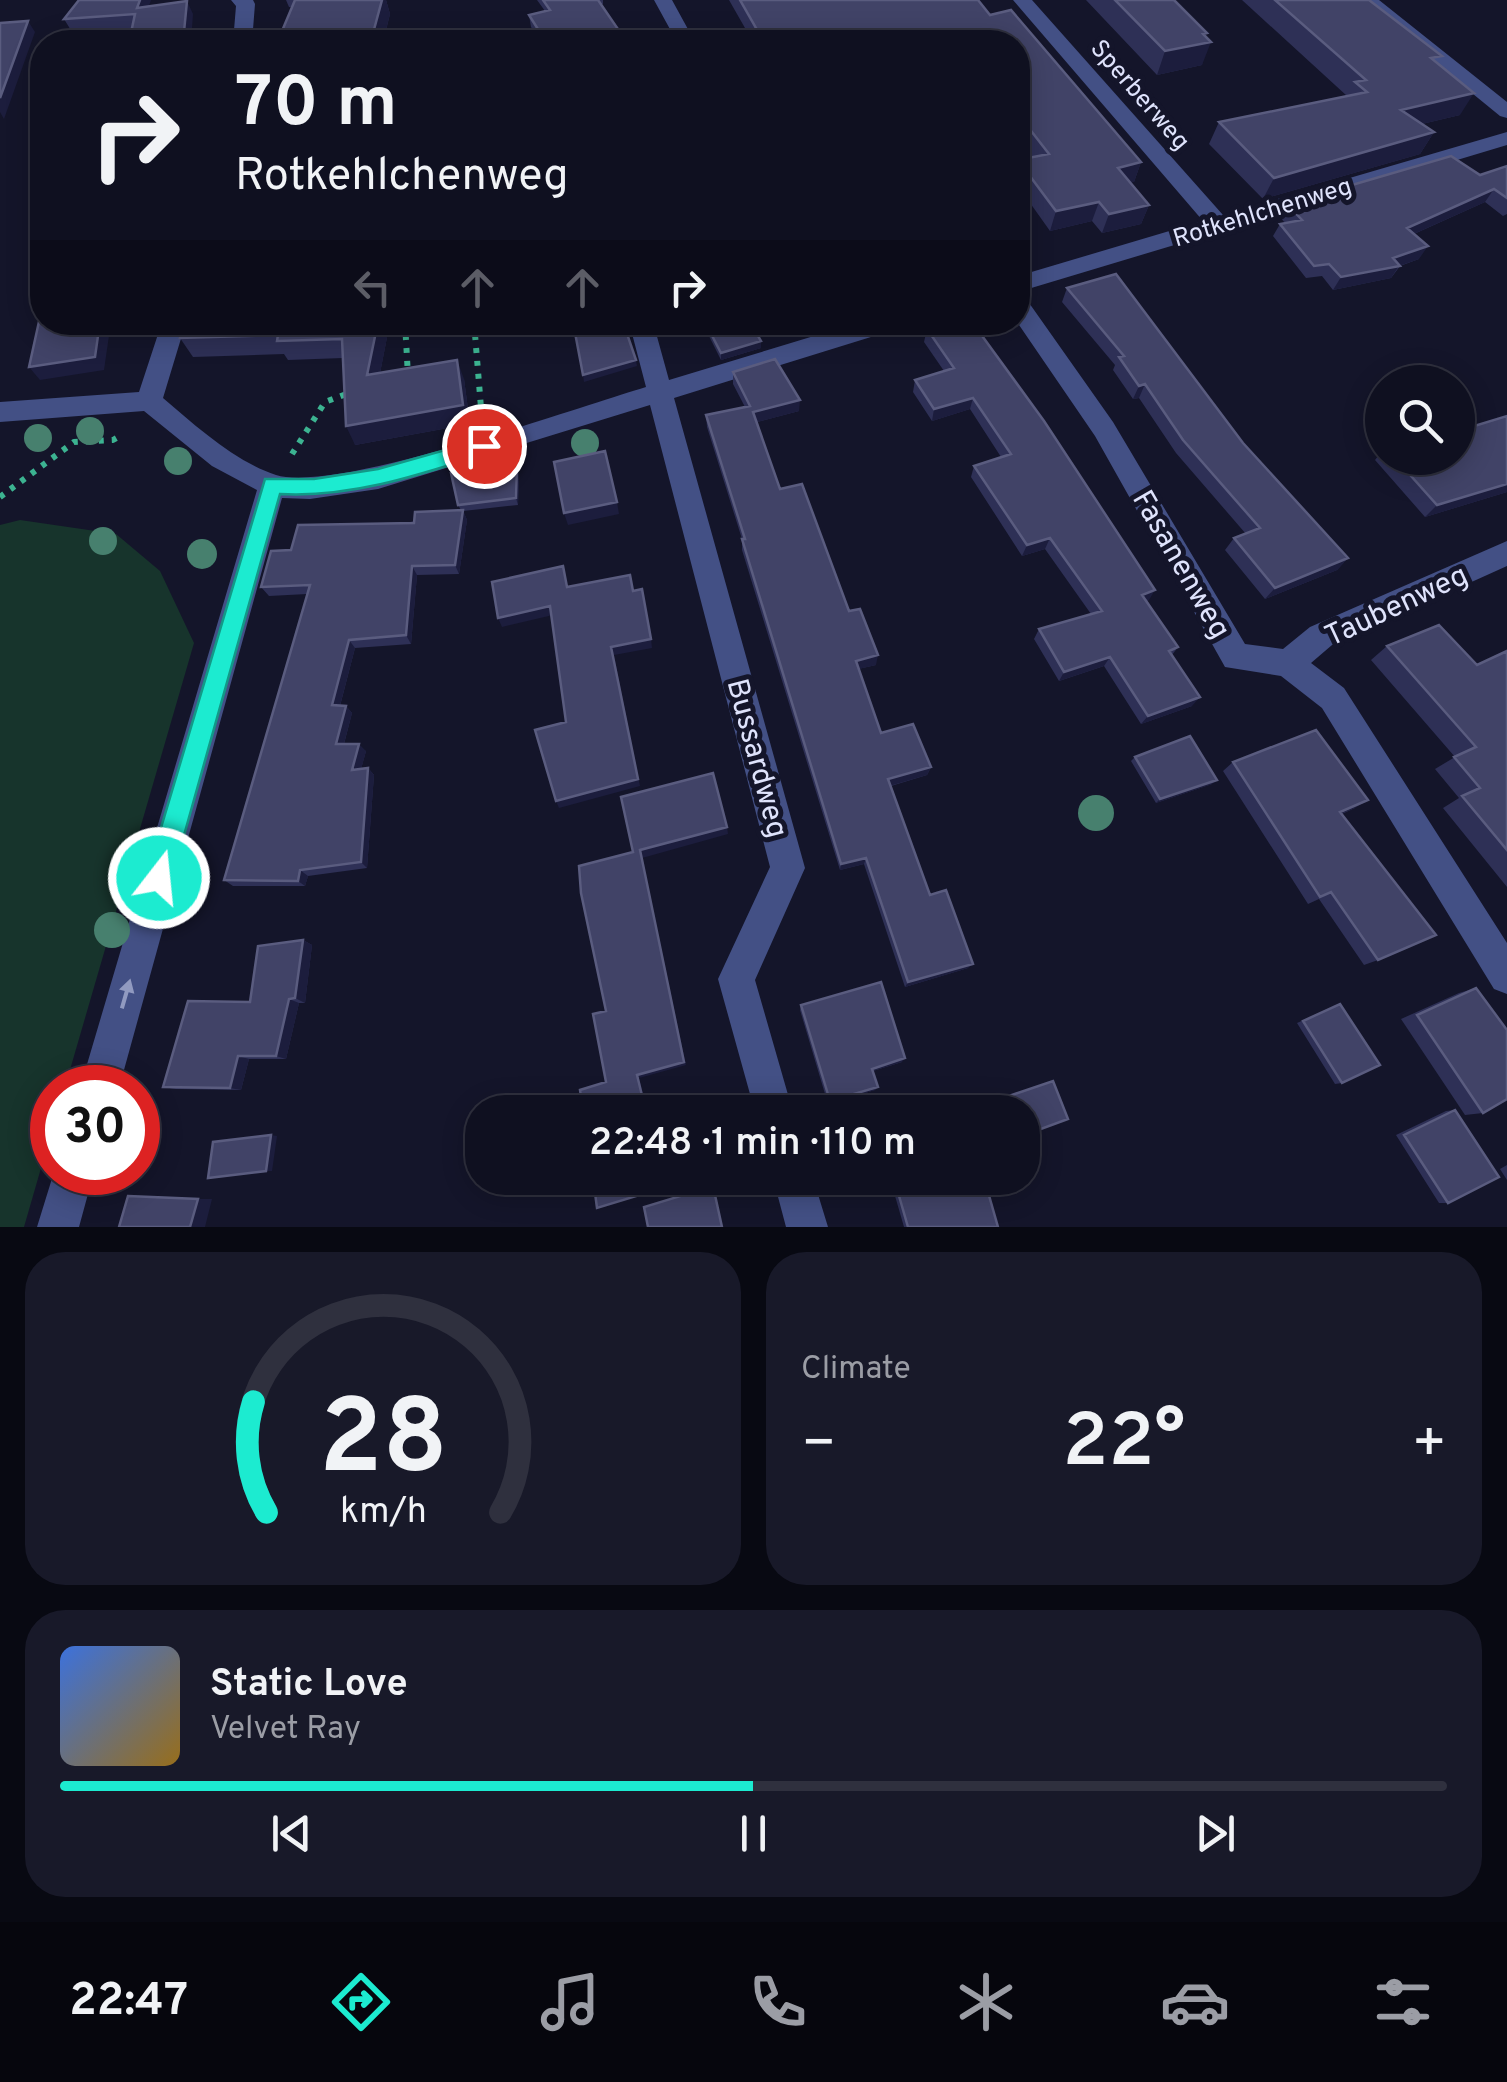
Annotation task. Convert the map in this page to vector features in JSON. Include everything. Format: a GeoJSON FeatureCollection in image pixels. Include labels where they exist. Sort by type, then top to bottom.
{"type":"FeatureCollection","features":[{"type":"Feature","properties":{"kind":"street"},"geometry":{"type":"LineString","coordinates":[[240,0],[246,4],[244,30]]}},
{"type":"Feature","properties":{"kind":"street"},"geometry":{"type":"LineString","coordinates":[[663,0],[679,30]]}},
{"type":"Feature","properties":{"kind":"street","name":"Sperberweg"},"geometry":{"type":"LineString","coordinates":[[1022,0],[1218,224]]}},
{"type":"Feature","properties":{"kind":"street"},"geometry":{"type":"LineString","coordinates":[[1367,0],[1507,112]]}},
{"type":"Feature","properties":{"kind":"street","name":"Rotkehlchenweg"},"geometry":{"type":"LineString","coordinates":[[1030,280],[1507,138]]}},
{"type":"Feature","properties":{"kind":"street","name":"Fasanenweg"},"geometry":{"type":"LineString","coordinates":[[1030,323],[1104,429],[1236,657],[1288,663]]}},
{"type":"Feature","properties":{"kind":"street"},"geometry":{"type":"LineString","coordinates":[[156,407],[171,335]]}},
{"type":"Feature","properties":{"kind":"street","name":"Bussardweg"},"geometry":{"type":"LineString","coordinates":[[643,335],[788,868],[736,979],[769,1095]]}},
{"type":"Feature","properties":{"kind":"street"},"geometry":{"type":"LineString","coordinates":[[0,412],[156,407],[208,448],[272,485],[314,487],[378,478],[658,395],[825,335]]}},
{"type":"Feature","properties":{"kind":"street"},"geometry":{"type":"LineString","coordinates":[[106,1065],[272,485]]}},
{"type":"Feature","properties":{"kind":"street","name":"Taubenweg"},"geometry":{"type":"LineString","coordinates":[[1288,663],[1321,636],[1507,553]]}},
{"type":"Feature","properties":{"kind":"street"},"geometry":{"type":"LineString","coordinates":[[1288,663],[1333,698],[1507,976]]}},
{"type":"Feature","properties":{"kind":"street"},"geometry":{"type":"LineString","coordinates":[[58,1227],[67,1195]]}},
{"type":"Feature","properties":{"kind":"street"},"geometry":{"type":"LineString","coordinates":[[797,1195],[807,1227]]}},
{"type":"Feature","properties":{"kind":"path"},"geometry":{"type":"LineString","coordinates":[[406,335],[409,382]]}},
{"type":"Feature","properties":{"kind":"path"},"geometry":{"type":"LineString","coordinates":[[475,335],[484,446]]}},
{"type":"Feature","properties":{"kind":"path"},"geometry":{"type":"LineString","coordinates":[[272,485],[325,402],[338,394],[356,392]]}},
{"type":"Feature","properties":{"kind":"path"},"geometry":{"type":"LineString","coordinates":[[0,497],[74,442],[114,440],[156,407]]}},
{"type":"Feature","properties":{"kind":"green space"},"geometry":{"type":"Polygon","coordinates":[[[20,520],[116,534],[160,571],[194,643],[71,1065],[30,1065],[30,1195],[33,1195],[24,1227],[0,1227],[0,525],[20,520]]]}},
{"type":"Feature","properties":{"kind":"building"},"geometry":{"type":"Polygon","coordinates":[[[79,0],[140,0],[137,8],[187,1],[184,30],[132,30],[135,14],[64,19],[79,0]]]}},
{"type":"Feature","properties":{"kind":"building"},"geometry":{"type":"Polygon","coordinates":[[[295,0],[382,0],[374,30],[282,30],[295,0]]]}},
{"type":"Feature","properties":{"kind":"building"},"geometry":{"type":"Polygon","coordinates":[[[543,0],[598,0],[619,30],[538,30],[529,15],[550,10],[543,0]]]}},
{"type":"Feature","properties":{"kind":"building"},"geometry":{"type":"Polygon","coordinates":[[[740,0],[978,0],[990,15],[1011,10],[1028,30],[757,30],[740,0]]]}},
{"type":"Feature","properties":{"kind":"building"},"geometry":{"type":"Polygon","coordinates":[[[1115,0],[1174,0],[1211,42],[1165,51],[1115,0]]]}},
{"type":"Feature","properties":{"kind":"building"},"geometry":{"type":"Polygon","coordinates":[[[1275,0],[1369,0],[1442,56],[1431,58],[1474,93],[1401,110],[1434,132],[1274,178],[1219,122],[1367,92],[1355,82],[1366,80],[1275,0]]]}},
{"type":"Feature","properties":{"kind":"building"},"geometry":{"type":"Polygon","coordinates":[[[28,21],[0,98],[0,23],[28,21]]]}},
{"type":"Feature","properties":{"kind":"building"},"geometry":{"type":"Polygon","coordinates":[[[1030,32],[1141,162],[1118,168],[1149,205],[1109,214],[1099,202],[1056,211],[1030,176],[1030,158],[1049,154],[1030,129],[1030,32]]]}},
{"type":"Feature","properties":{"kind":"building"},"geometry":{"type":"Polygon","coordinates":[[[1451,156],[1480,175],[1507,166],[1507,198],[1494,189],[1407,228],[1428,246],[1393,258],[1400,266],[1341,277],[1329,264],[1314,266],[1280,224],[1302,220],[1287,204],[1451,156]]]}},
{"type":"Feature","properties":{"kind":"building"},"geometry":{"type":"Polygon","coordinates":[[[1116,274],[1243,443],[1348,558],[1275,588],[1234,538],[1260,528],[1183,440],[1145,384],[1139,386],[1119,357],[1124,356],[1067,288],[1116,274]]]}},
{"type":"Feature","properties":{"kind":"building"},"geometry":{"type":"Polygon","coordinates":[[[36,335],[98,335],[95,357],[29,367],[36,335]]]}},
{"type":"Feature","properties":{"kind":"building"},"geometry":{"type":"Polygon","coordinates":[[[181,335],[278,335],[180,338],[181,335]]]}},
{"type":"Feature","properties":{"kind":"building"},"geometry":{"type":"Polygon","coordinates":[[[278,335],[375,335],[367,375],[457,360],[463,405],[346,426],[342,339],[277,341],[278,335]]]}},
{"type":"Feature","properties":{"kind":"building"},"geometry":{"type":"Polygon","coordinates":[[[575,335],[627,335],[636,360],[583,375],[575,335]]]}},
{"type":"Feature","properties":{"kind":"building"},"geometry":{"type":"Polygon","coordinates":[[[712,335],[758,335],[761,341],[721,353],[712,335]]]}},
{"type":"Feature","properties":{"kind":"building"},"geometry":{"type":"Polygon","coordinates":[[[931,335],[981,335],[1044,421],[1155,590],[1142,595],[1178,647],[1169,651],[1200,697],[1148,716],[1110,657],[1064,672],[1039,629],[1102,611],[1050,538],[1027,545],[974,466],[1011,454],[973,398],[934,409],[915,380],[954,368],[931,335]]]}},
{"type":"Feature","properties":{"kind":"building"},"geometry":{"type":"Polygon","coordinates":[[[775,359],[800,400],[753,412],[780,489],[802,484],[849,611],[860,609],[878,655],[856,661],[881,733],[913,724],[931,767],[888,779],[930,895],[946,890],[973,964],[908,982],[866,858],[841,864],[706,415],[750,406],[733,372],[775,359]]]}},
{"type":"Feature","properties":{"kind":"building"},"geometry":{"type":"Polygon","coordinates":[[[1507,416],[1507,484],[1437,505],[1410,475],[1475,475],[1475,426],[1507,416]]]}},
{"type":"Feature","properties":{"kind":"building"},"geometry":{"type":"Polygon","coordinates":[[[605,451],[617,502],[564,513],[554,462],[605,451]]]}},
{"type":"Feature","properties":{"kind":"building"},"geometry":{"type":"Polygon","coordinates":[[[517,464],[516,498],[458,505],[451,473],[517,464]]]}},
{"type":"Feature","properties":{"kind":"building"},"geometry":{"type":"Polygon","coordinates":[[[463,510],[455,565],[412,566],[406,635],[349,640],[332,705],[346,706],[336,744],[359,744],[352,770],[368,768],[361,862],[300,870],[298,881],[224,880],[310,585],[261,587],[271,551],[291,550],[298,525],[414,523],[415,512],[463,510]]]}},
{"type":"Feature","properties":{"kind":"building"},"geometry":{"type":"Polygon","coordinates":[[[563,566],[567,587],[630,575],[633,591],[642,589],[651,639],[611,647],[638,779],[556,801],[535,730],[566,722],[550,606],[498,618],[492,582],[563,566]]]}},
{"type":"Feature","properties":{"kind":"building"},"geometry":{"type":"Polygon","coordinates":[[[1439,625],[1477,665],[1507,651],[1507,850],[1462,796],[1480,788],[1454,757],[1476,747],[1387,646],[1439,625]]]}},
{"type":"Feature","properties":{"kind":"building"},"geometry":{"type":"Polygon","coordinates":[[[1316,730],[1368,800],[1340,812],[1436,935],[1378,960],[1331,892],[1320,897],[1233,762],[1316,730]]]}},
{"type":"Feature","properties":{"kind":"building"},"geometry":{"type":"Polygon","coordinates":[[[1190,736],[1217,780],[1160,799],[1135,757],[1190,736]]]}},
{"type":"Feature","properties":{"kind":"building"},"geometry":{"type":"Polygon","coordinates":[[[713,773],[727,827],[640,850],[684,1062],[637,1075],[642,1095],[581,1095],[580,1090],[606,1082],[593,1014],[606,1011],[579,866],[633,852],[621,797],[713,773]]]}},
{"type":"Feature","properties":{"kind":"building"},"geometry":{"type":"Polygon","coordinates":[[[303,940],[295,998],[289,999],[276,1056],[238,1056],[230,1088],[163,1087],[188,1001],[250,1002],[258,946],[303,940]]]}},
{"type":"Feature","properties":{"kind":"building"},"geometry":{"type":"Polygon","coordinates":[[[881,982],[905,1058],[872,1069],[878,1087],[851,1095],[828,1095],[801,1005],[881,982]]]}},
{"type":"Feature","properties":{"kind":"building"},"geometry":{"type":"Polygon","coordinates":[[[1476,988],[1507,1030],[1507,1099],[1483,1113],[1417,1015],[1476,988]]]}},
{"type":"Feature","properties":{"kind":"building"},"geometry":{"type":"Polygon","coordinates":[[[1340,1004],[1380,1065],[1342,1083],[1303,1021],[1340,1004]]]}},
{"type":"Feature","properties":{"kind":"building"},"geometry":{"type":"Polygon","coordinates":[[[1053,1081],[1068,1119],[1040,1129],[1040,1095],[1012,1095],[1053,1081]]]}},
{"type":"Feature","properties":{"kind":"building"},"geometry":{"type":"Polygon","coordinates":[[[1455,1110],[1499,1177],[1448,1203],[1404,1135],[1455,1110]]]}},
{"type":"Feature","properties":{"kind":"building"},"geometry":{"type":"Polygon","coordinates":[[[271,1135],[266,1171],[208,1178],[213,1142],[271,1135]]]}},
{"type":"Feature","properties":{"kind":"building"},"geometry":{"type":"Polygon","coordinates":[[[595,1195],[640,1195],[597,1208],[595,1195]]]}},
{"type":"Feature","properties":{"kind":"building"},"geometry":{"type":"Polygon","coordinates":[[[683,1195],[715,1195],[722,1227],[648,1227],[644,1207],[683,1195]]]}},
{"type":"Feature","properties":{"kind":"building"},"geometry":{"type":"Polygon","coordinates":[[[899,1195],[989,1195],[998,1227],[908,1227],[899,1195]]]}},
{"type":"Feature","properties":{"kind":"building"},"geometry":{"type":"Polygon","coordinates":[[[128,1196],[198,1199],[190,1227],[119,1227],[128,1196]]]}},
{"type":"Feature","properties":{"kind":"route"},"geometry":{"type":"LineString","coordinates":[[159,878],[272,485],[314,487],[378,478],[484,446]]}}]}
